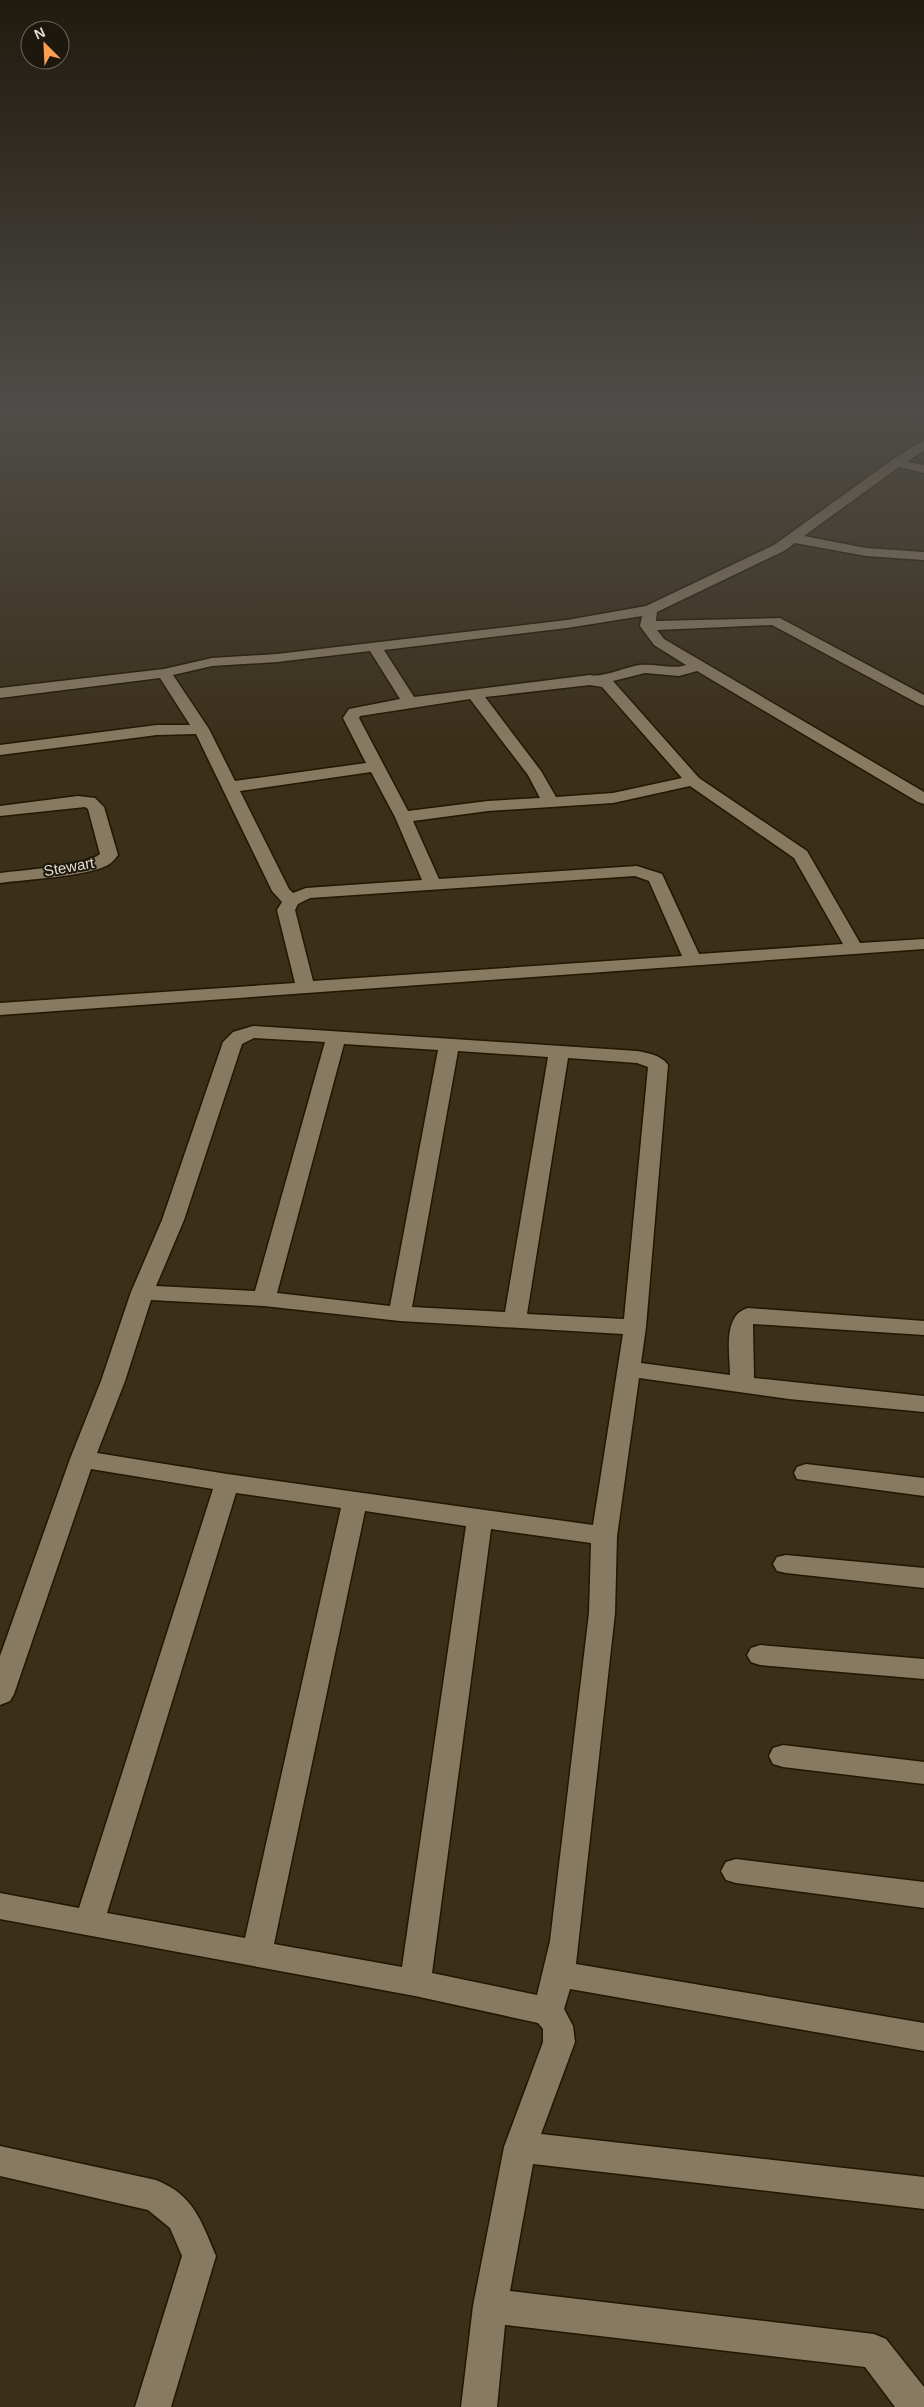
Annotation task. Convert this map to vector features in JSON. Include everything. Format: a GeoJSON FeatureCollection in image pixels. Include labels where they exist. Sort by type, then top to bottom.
{"type":"FeatureCollection","features":[{"type":"Feature","properties":{"kind":"street"},"geometry":{"type":"LineString","coordinates":[[0,693],[164,672],[212,662],[277,658],[567,624],[650,610],[778,548],[818,519]]}},
{"type":"Feature","properties":{"kind":"street"},"geometry":{"type":"LineString","coordinates":[[792,538],[866,552],[924,556]]}},
{"type":"Feature","properties":{"kind":"street"},"geometry":{"type":"LineString","coordinates":[[650,610],[647,626],[650,634],[659,642],[924,799]]}},
{"type":"Feature","properties":{"kind":"street"},"geometry":{"type":"LineString","coordinates":[[647,626],[776,620],[924,701]]}},
{"type":"Feature","properties":{"kind":"street"},"geometry":{"type":"LineString","coordinates":[[374,646],[410,702]]}},
{"type":"Feature","properties":{"kind":"street"},"geometry":{"type":"LineString","coordinates":[[600,681],[615,674],[646,669],[688,671],[698,664]]}},
{"type":"Feature","properties":{"kind":"street"},"geometry":{"type":"LineString","coordinates":[[164,672],[201,729],[281,891],[291,901]]}},
{"type":"Feature","properties":{"kind":"street"},"geometry":{"type":"LineString","coordinates":[[433,886],[403,817],[351,718],[354,712],[410,702],[590,680],[600,681],[607,684],[693,781],[801,855],[854,948]]}},
{"type":"Feature","properties":{"kind":"street"},"geometry":{"type":"LineString","coordinates":[[474,694],[535,774],[550,802]]}},
{"type":"Feature","properties":{"kind":"street"},"geometry":{"type":"LineString","coordinates":[[0,750],[157,730],[201,729]]}},
{"type":"Feature","properties":{"kind":"street"},"geometry":{"type":"LineString","coordinates":[[230,787],[376,766]]}},
{"type":"Feature","properties":{"kind":"street"},"geometry":{"type":"LineString","coordinates":[[403,817],[488,806],[613,798],[693,781]]}},
{"type":"Feature","properties":{"kind":"street","name":"Stewart"},"geometry":{"type":"LineString","coordinates":[[0,812],[78,801],[89,802],[96,808],[109,855],[101,862],[0,878]]}},
{"type":"Feature","properties":{"kind":"street"},"geometry":{"type":"LineString","coordinates":[[305,986],[286,910],[291,901],[306,893],[637,871],[656,878],[692,958]]}},
{"type":"Feature","properties":{"kind":"street"},"geometry":{"type":"LineString","coordinates":[[0,1009],[692,958],[924,944]]}},
{"type":"Feature","properties":{"kind":"street"},"geometry":{"type":"LineString","coordinates":[[0,1694],[82,1459],[113,1381],[142,1292],[173,1220],[233,1042],[240,1036],[253,1032],[336,1036],[648,1059],[658,1065],[635,1327],[604,1536],[602,1614],[559,1974],[548,2011]]}},
{"type":"Feature","properties":{"kind":"street"},"geometry":{"type":"LineString","coordinates":[[264,1300],[336,1036]]}},
{"type":"Feature","properties":{"kind":"street"},"geometry":{"type":"LineString","coordinates":[[400,1314],[449,1045]]}},
{"type":"Feature","properties":{"kind":"street"},"geometry":{"type":"LineString","coordinates":[[515,1321],[559,1052]]}},
{"type":"Feature","properties":{"kind":"street"},"geometry":{"type":"LineString","coordinates":[[142,1292],[264,1300],[400,1314],[635,1327]]}},
{"type":"Feature","properties":{"kind":"street"},"geometry":{"type":"LineString","coordinates":[[742,1384],[742,1323],[748,1315],[924,1328]]}},
{"type":"Feature","properties":{"kind":"street"},"geometry":{"type":"LineString","coordinates":[[628,1369],[789,1391],[924,1404]]}},
{"type":"Feature","properties":{"kind":"street"},"geometry":{"type":"LineString","coordinates":[[82,1459],[228,1483],[604,1536]]}},
{"type":"Feature","properties":{"kind":"street"},"geometry":{"type":"LineString","coordinates":[[806,1473],[924,1487]]}},
{"type":"Feature","properties":{"kind":"street"},"geometry":{"type":"LineString","coordinates":[[89,1923],[228,1483]]}},
{"type":"Feature","properties":{"kind":"street"},"geometry":{"type":"LineString","coordinates":[[257,1954],[355,1501]]}},
{"type":"Feature","properties":{"kind":"street"},"geometry":{"type":"LineString","coordinates":[[415,1983],[480,1518]]}},
{"type":"Feature","properties":{"kind":"street"},"geometry":{"type":"LineString","coordinates":[[786,1564],[924,1578]]}},
{"type":"Feature","properties":{"kind":"street"},"geometry":{"type":"LineString","coordinates":[[760,1654],[924,1669]]}},
{"type":"Feature","properties":{"kind":"street"},"geometry":{"type":"LineString","coordinates":[[783,1756],[924,1773]]}},
{"type":"Feature","properties":{"kind":"street"},"geometry":{"type":"LineString","coordinates":[[736,1870],[924,1895]]}},
{"type":"Feature","properties":{"kind":"street"},"geometry":{"type":"LineString","coordinates":[[0,1906],[415,1983],[548,2011],[558,2026],[559,2042],[520,2147],[490,2306],[479,2407]]}},
{"type":"Feature","properties":{"kind":"street"},"geometry":{"type":"LineString","coordinates":[[559,1974],[924,2037]]}},
{"type":"Feature","properties":{"kind":"street"},"geometry":{"type":"LineString","coordinates":[[520,2147],[924,2193]]}},
{"type":"Feature","properties":{"kind":"street"},"geometry":{"type":"LineString","coordinates":[[0,2161],[156,2196],[182,2217],[199,2256],[153,2407]]}},
{"type":"Feature","properties":{"kind":"street"},"geometry":{"type":"LineString","coordinates":[[490,2306],[874,2351],[916,2407]]}}]}
